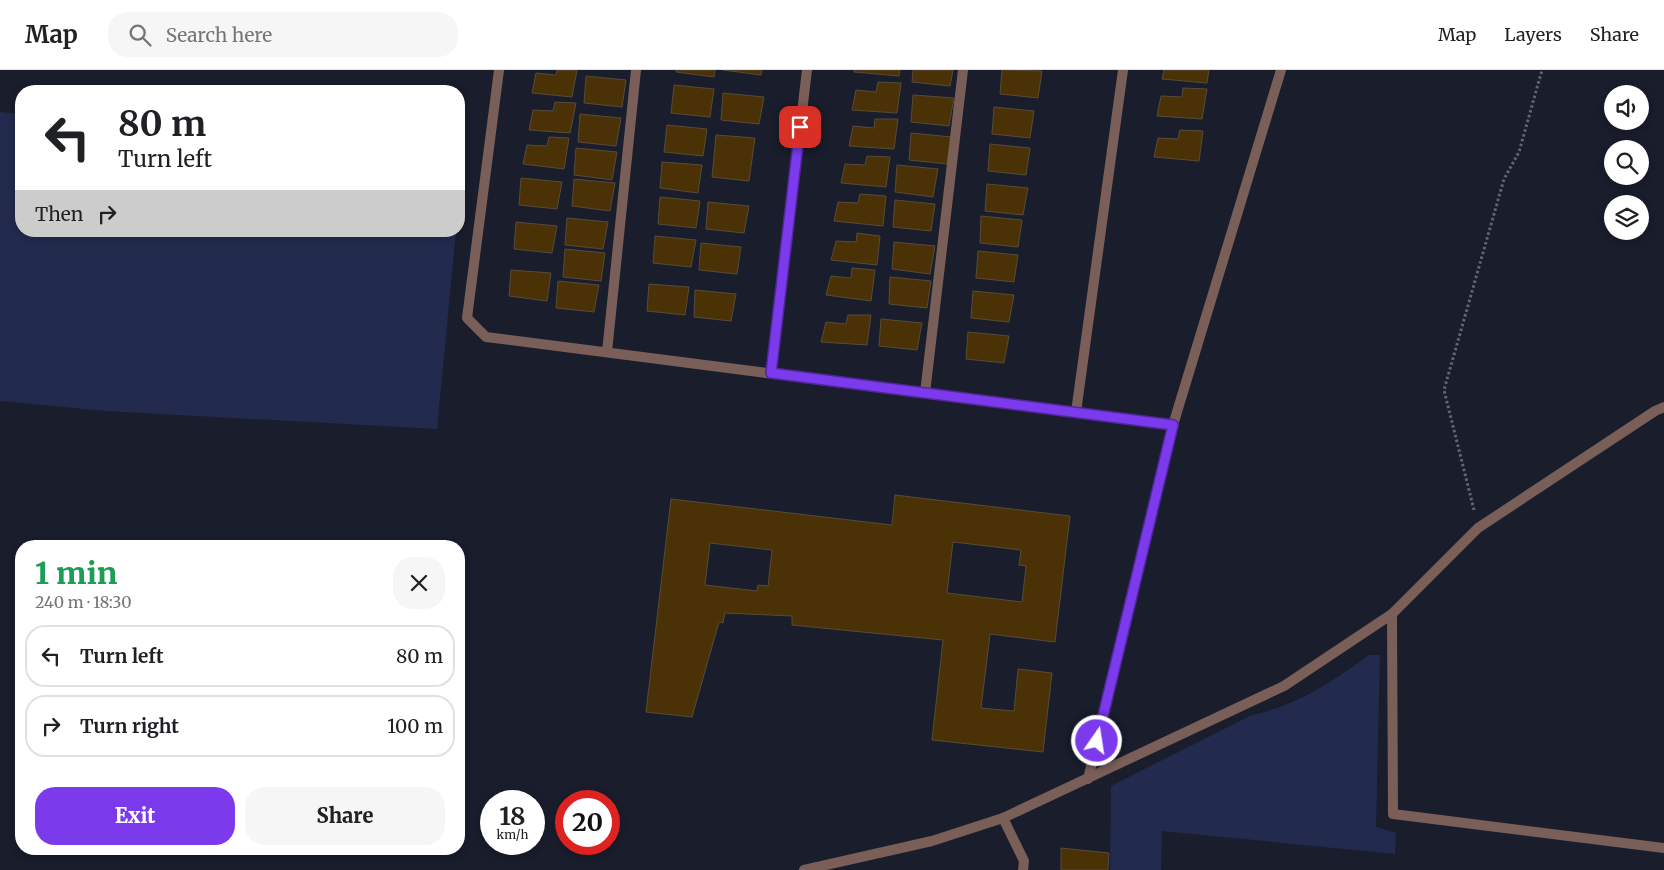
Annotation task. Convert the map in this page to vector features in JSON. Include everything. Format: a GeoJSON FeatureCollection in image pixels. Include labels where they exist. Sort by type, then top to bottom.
{"type":"FeatureCollection","features":[{"type":"Feature","properties":{"kind":"street"},"geometry":{"type":"LineString","coordinates":[[499,70],[467,318],[486,337],[1173,425]]}},
{"type":"Feature","properties":{"kind":"street"},"geometry":{"type":"LineString","coordinates":[[607,352],[636,70]]}},
{"type":"Feature","properties":{"kind":"street"},"geometry":{"type":"LineString","coordinates":[[771,373],[807,70]]}},
{"type":"Feature","properties":{"kind":"street"},"geometry":{"type":"LineString","coordinates":[[925,393],[963,70]]}},
{"type":"Feature","properties":{"kind":"street"},"geometry":{"type":"LineString","coordinates":[[1076,412],[1122,70]]}},
{"type":"Feature","properties":{"kind":"street"},"geometry":{"type":"LineString","coordinates":[[1088,779],[1173,425],[1281,70]]}},
{"type":"Feature","properties":{"kind":"street"},"geometry":{"type":"LineString","coordinates":[[804,870],[932,841],[1003,818],[1284,686],[1392,614],[1478,528],[1655,411],[1664,407]]}},
{"type":"Feature","properties":{"kind":"street"},"geometry":{"type":"LineString","coordinates":[[1392,614],[1393,814],[1664,848]]}},
{"type":"Feature","properties":{"kind":"street"},"geometry":{"type":"LineString","coordinates":[[1003,818],[1024,862],[1023,870]]}},
{"type":"Feature","properties":{"kind":"path"},"geometry":{"type":"LineString","coordinates":[[1478,528],[1444,390],[1504,179],[1519,152],[1542,70]]}},
{"type":"Feature","properties":{"kind":"shaded area"},"geometry":{"type":"Polygon","coordinates":[[[0,112],[15,113],[15,237],[455,237],[437,429],[106,411],[0,401],[0,112]]]}},
{"type":"Feature","properties":{"kind":"shaded area"},"geometry":{"type":"Polygon","coordinates":[[[1369,655],[1380,655],[1376,827],[1396,833],[1395,854],[1162,831],[1161,870],[1110,870],[1111,786],[1252,715],[1299,699],[1328,683],[1369,655]]]}},
{"type":"Feature","properties":{"kind":"building"},"geometry":{"type":"Polygon","coordinates":[[[557,70],[577,70],[572,97],[532,93],[536,73],[556,75],[557,70]]]}},
{"type":"Feature","properties":{"kind":"building"},"geometry":{"type":"Polygon","coordinates":[[[676,70],[715,70],[714,77],[676,72],[676,70]]]}},
{"type":"Feature","properties":{"kind":"building"},"geometry":{"type":"Polygon","coordinates":[[[723,70],[762,70],[761,75],[723,70]]]}},
{"type":"Feature","properties":{"kind":"building"},"geometry":{"type":"Polygon","coordinates":[[[854,70],[900,70],[899,76],[854,72],[854,70]]]}},
{"type":"Feature","properties":{"kind":"building"},"geometry":{"type":"Polygon","coordinates":[[[913,70],[953,70],[950,86],[912,82],[913,70]]]}},
{"type":"Feature","properties":{"kind":"building"},"geometry":{"type":"Polygon","coordinates":[[[1002,70],[1042,71],[1038,98],[1000,94],[1002,70]]]}},
{"type":"Feature","properties":{"kind":"building"},"geometry":{"type":"Polygon","coordinates":[[[1164,70],[1209,70],[1207,83],[1162,79],[1164,70]]]}},
{"type":"Feature","properties":{"kind":"building"},"geometry":{"type":"Polygon","coordinates":[[[586,76],[626,80],[622,107],[584,103],[586,76]]]}},
{"type":"Feature","properties":{"kind":"building"},"geometry":{"type":"Polygon","coordinates":[[[878,82],[901,83],[897,113],[852,110],[856,90],[876,92],[878,82]]]}},
{"type":"Feature","properties":{"kind":"building"},"geometry":{"type":"Polygon","coordinates":[[[674,85],[714,89],[710,117],[671,113],[674,85]]]}},
{"type":"Feature","properties":{"kind":"building"},"geometry":{"type":"Polygon","coordinates":[[[1183,88],[1207,89],[1202,119],[1157,116],[1161,96],[1182,97],[1183,88]]]}},
{"type":"Feature","properties":{"kind":"building"},"geometry":{"type":"Polygon","coordinates":[[[723,93],[764,97],[759,124],[721,120],[723,93]]]}},
{"type":"Feature","properties":{"kind":"building"},"geometry":{"type":"Polygon","coordinates":[[[913,95],[954,98],[949,126],[911,122],[913,95]]]}},
{"type":"Feature","properties":{"kind":"building"},"geometry":{"type":"Polygon","coordinates":[[[555,102],[576,103],[570,133],[529,130],[533,110],[553,111],[555,102]]]}},
{"type":"Feature","properties":{"kind":"building"},"geometry":{"type":"Polygon","coordinates":[[[994,107],[1034,111],[1030,138],[992,134],[994,107]]]}},
{"type":"Feature","properties":{"kind":"building"},"geometry":{"type":"Polygon","coordinates":[[[580,114],[621,118],[616,146],[578,142],[580,114]]]}},
{"type":"Feature","properties":{"kind":"building"},"geometry":{"type":"Polygon","coordinates":[[[875,119],[898,119],[894,149],[849,146],[853,126],[874,128],[875,119]]]}},
{"type":"Feature","properties":{"kind":"building"},"geometry":{"type":"Polygon","coordinates":[[[667,125],[707,129],[703,156],[664,152],[667,125]]]}},
{"type":"Feature","properties":{"kind":"building"},"geometry":{"type":"Polygon","coordinates":[[[1180,130],[1203,131],[1199,161],[1154,157],[1158,138],[1178,139],[1180,130]]]}},
{"type":"Feature","properties":{"kind":"building"},"geometry":{"type":"Polygon","coordinates":[[[911,133],[952,137],[947,164],[909,160],[911,133]]]}},
{"type":"Feature","properties":{"kind":"building"},"geometry":{"type":"Polygon","coordinates":[[[716,135],[755,138],[749,181],[712,177],[716,135]]]}},
{"type":"Feature","properties":{"kind":"building"},"geometry":{"type":"Polygon","coordinates":[[[549,137],[569,138],[564,169],[523,164],[527,145],[547,146],[549,137]]]}},
{"type":"Feature","properties":{"kind":"building"},"geometry":{"type":"Polygon","coordinates":[[[990,144],[1030,148],[1026,175],[988,171],[990,144]]]}},
{"type":"Feature","properties":{"kind":"building"},"geometry":{"type":"Polygon","coordinates":[[[576,148],[617,152],[612,180],[574,175],[576,148]]]}},
{"type":"Feature","properties":{"kind":"building"},"geometry":{"type":"Polygon","coordinates":[[[867,156],[890,157],[886,187],[841,183],[845,164],[865,165],[867,156]]]}},
{"type":"Feature","properties":{"kind":"building"},"geometry":{"type":"Polygon","coordinates":[[[662,162],[702,165],[698,193],[660,188],[662,162]]]}},
{"type":"Feature","properties":{"kind":"building"},"geometry":{"type":"Polygon","coordinates":[[[897,165],[938,169],[933,197],[895,192],[897,165]]]}},
{"type":"Feature","properties":{"kind":"building"},"geometry":{"type":"Polygon","coordinates":[[[521,178],[562,182],[557,209],[519,205],[521,178]]]}},
{"type":"Feature","properties":{"kind":"building"},"geometry":{"type":"Polygon","coordinates":[[[574,179],[615,183],[610,211],[572,206],[574,179]]]}},
{"type":"Feature","properties":{"kind":"building"},"geometry":{"type":"Polygon","coordinates":[[[987,184],[1028,188],[1023,215],[985,211],[987,184]]]}},
{"type":"Feature","properties":{"kind":"building"},"geometry":{"type":"Polygon","coordinates":[[[860,194],[886,196],[883,226],[834,221],[838,202],[858,203],[860,194]]]}},
{"type":"Feature","properties":{"kind":"building"},"geometry":{"type":"Polygon","coordinates":[[[660,197],[700,201],[696,228],[658,224],[660,197]]]}},
{"type":"Feature","properties":{"kind":"building"},"geometry":{"type":"Polygon","coordinates":[[[895,200],[935,204],[931,231],[893,227],[895,200]]]}},
{"type":"Feature","properties":{"kind":"building"},"geometry":{"type":"Polygon","coordinates":[[[708,202],[749,206],[744,233],[706,229],[708,202]]]}},
{"type":"Feature","properties":{"kind":"building"},"geometry":{"type":"Polygon","coordinates":[[[981,216],[1022,220],[1018,247],[980,243],[981,216]]]}},
{"type":"Feature","properties":{"kind":"building"},"geometry":{"type":"Polygon","coordinates":[[[567,218],[608,222],[603,249],[565,245],[567,218]]]}},
{"type":"Feature","properties":{"kind":"building"},"geometry":{"type":"Polygon","coordinates":[[[516,222],[557,226],[552,253],[514,249],[516,222]]]}},
{"type":"Feature","properties":{"kind":"building"},"geometry":{"type":"Polygon","coordinates":[[[857,233],[880,236],[877,265],[831,260],[836,241],[856,242],[857,233]]]}},
{"type":"Feature","properties":{"kind":"building"},"geometry":{"type":"Polygon","coordinates":[[[655,236],[696,240],[691,267],[653,263],[655,236]]]}},
{"type":"Feature","properties":{"kind":"building"},"geometry":{"type":"Polygon","coordinates":[[[894,242],[935,246],[930,274],[892,269],[894,242]]]}},
{"type":"Feature","properties":{"kind":"building"},"geometry":{"type":"Polygon","coordinates":[[[701,243],[741,247],[737,274],[699,270],[701,243]]]}},
{"type":"Feature","properties":{"kind":"building"},"geometry":{"type":"Polygon","coordinates":[[[565,249],[605,253],[601,281],[563,277],[565,249]]]}},
{"type":"Feature","properties":{"kind":"building"},"geometry":{"type":"Polygon","coordinates":[[[978,251],[1018,255],[1014,282],[976,278],[978,251]]]}},
{"type":"Feature","properties":{"kind":"building"},"geometry":{"type":"Polygon","coordinates":[[[852,268],[875,270],[871,301],[826,295],[831,276],[851,278],[852,268]]]}},
{"type":"Feature","properties":{"kind":"building"},"geometry":{"type":"Polygon","coordinates":[[[511,270],[551,273],[547,301],[509,296],[511,270]]]}},
{"type":"Feature","properties":{"kind":"building"},"geometry":{"type":"Polygon","coordinates":[[[890,277],[931,281],[927,308],[889,304],[890,277]]]}},
{"type":"Feature","properties":{"kind":"building"},"geometry":{"type":"Polygon","coordinates":[[[558,281],[599,285],[594,312],[556,308],[558,281]]]}},
{"type":"Feature","properties":{"kind":"building"},"geometry":{"type":"Polygon","coordinates":[[[649,284],[689,287],[685,315],[647,311],[649,284]]]}},
{"type":"Feature","properties":{"kind":"building"},"geometry":{"type":"Polygon","coordinates":[[[695,290],[736,294],[731,321],[694,317],[695,290]]]}},
{"type":"Feature","properties":{"kind":"building"},"geometry":{"type":"Polygon","coordinates":[[[973,291],[1014,295],[1009,322],[971,318],[973,291]]]}},
{"type":"Feature","properties":{"kind":"building"},"geometry":{"type":"Polygon","coordinates":[[[848,315],[871,315],[867,345],[821,342],[826,322],[846,324],[848,315]]]}},
{"type":"Feature","properties":{"kind":"building"},"geometry":{"type":"Polygon","coordinates":[[[881,319],[922,323],[917,350],[879,346],[881,319]]]}},
{"type":"Feature","properties":{"kind":"building"},"geometry":{"type":"Polygon","coordinates":[[[968,332],[1009,336],[1004,363],[966,359],[968,332]]]}},
{"type":"Feature","properties":{"kind":"building"},"geometry":{"type":"Polygon","coordinates":[[[895,495],[1070,516],[1055,642],[990,634],[981,708],[1014,711],[1018,669],[1052,673],[1043,752],[932,740],[943,640],[792,625],[792,616],[725,613],[723,623],[719,622],[692,717],[646,712],[671,499],[892,525],[895,495]],[[953,542],[947,593],[1022,602],[1026,566],[1019,565],[1021,550],[953,542]],[[710,543],[705,585],[757,591],[758,585],[768,586],[772,550],[710,543]]]}},
{"type":"Feature","properties":{"kind":"building"},"geometry":{"type":"Polygon","coordinates":[[[1061,848],[1109,853],[1108,870],[1061,870],[1061,848]]]}},
{"type":"Feature","properties":{"kind":"route"},"geometry":{"type":"LineString","coordinates":[[800,127],[771,373],[1173,425],[1097,741]]}}]}
